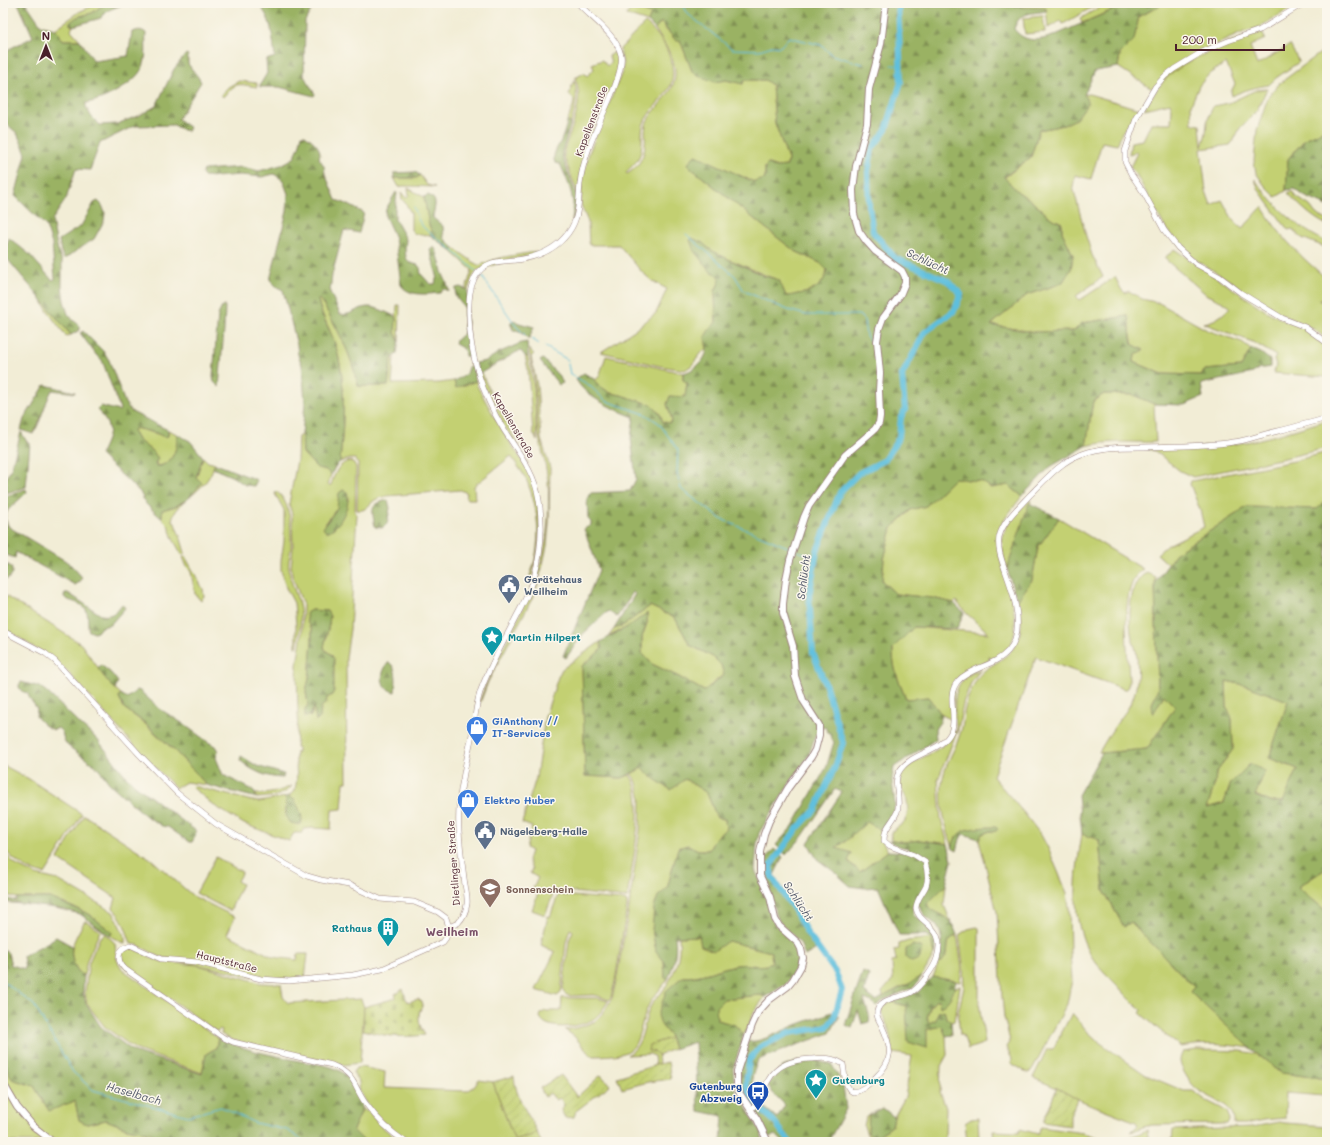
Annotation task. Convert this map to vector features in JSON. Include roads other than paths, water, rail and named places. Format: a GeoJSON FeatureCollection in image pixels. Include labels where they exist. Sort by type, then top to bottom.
{"type":"FeatureCollection","features":[{"type":"Feature","properties":{"kind":"main road"},"geometry":{"type":"LineString","coordinates":[[768,1142],[752,1109],[740,1094],[737,1086],[737,1071],[742,1053],[758,1012],[769,1000],[788,986],[793,980],[801,966],[803,958],[798,943],[779,926],[775,919],[770,898],[760,876],[759,862],[761,843],[769,821],[776,808],[788,788],[815,750],[819,735],[819,725],[803,700],[795,676],[792,646],[783,613],[786,579],[790,560],[809,506],[845,455],[876,429],[879,423],[880,416],[878,391],[880,373],[877,341],[879,329],[883,318],[900,295],[905,284],[905,277],[902,271],[875,251],[866,241],[859,231],[854,214],[853,190],[855,172],[867,124],[869,89],[881,44],[886,3]]}},
{"type":"Feature","properties":{"kind":"main road"},"geometry":{"type":"LineString","coordinates":[[3,1083],[17,1107],[33,1126],[53,1142]]}},
{"type":"Feature","properties":{"kind":"street","name":"Kapellenstraße"},"geometry":{"type":"LineString","coordinates":[[537,564],[541,537],[539,498],[526,464],[503,428],[481,387],[473,358],[469,334],[468,306],[472,283],[484,267],[499,262],[523,260],[547,251],[566,236],[577,214],[579,208],[580,182],[588,151],[593,135],[618,78],[622,64],[621,56],[614,39],[578,3]]}},
{"type":"Feature","properties":{"kind":"street"},"geometry":{"type":"LineString","coordinates":[[1304,3],[1260,30],[1202,52],[1174,68],[1156,87],[1136,120],[1125,152],[1125,162],[1164,230],[1178,248],[1196,264],[1220,277],[1241,293],[1282,318],[1305,327],[1327,343]]}},
{"type":"Feature","properties":{"kind":"street"},"geometry":{"type":"LineString","coordinates":[[752,1109],[761,1097],[771,1076],[776,1070],[782,1065],[798,1059],[834,1059],[843,1064],[846,1086],[849,1090],[853,1092],[862,1090],[885,1068],[890,1056],[889,1045],[877,1017],[877,1011],[883,1002],[912,992],[921,984],[937,958],[939,946],[937,935],[934,930],[918,915],[916,907],[921,893],[926,885],[928,872],[925,862],[914,854],[890,846],[884,841],[884,833],[888,824],[897,812],[899,799],[897,785],[898,773],[903,766],[943,742],[951,733],[954,722],[952,704],[953,693],[957,682],[974,671],[997,660],[1008,651],[1016,641],[1018,629],[1016,610],[1011,586],[999,552],[999,537],[1006,522],[1055,470],[1080,454],[1106,448],[1192,446],[1234,442],[1327,418]]}},
{"type":"Feature","properties":{"kind":"street","name":"Dietlinger Straße"},"geometry":{"type":"LineString","coordinates":[[449,927],[458,923],[467,907],[458,807],[479,693],[525,599],[533,580],[537,564]]}},
{"type":"Feature","properties":{"kind":"street"},"geometry":{"type":"LineString","coordinates":[[3,631],[45,653],[55,661],[158,774],[177,793],[204,815],[238,837],[307,876],[349,885],[380,899],[414,902],[443,915],[446,918],[449,927]]}},
{"type":"Feature","properties":{"kind":"street","name":"Hauptstraße"},"geometry":{"type":"LineString","coordinates":[[406,1142],[394,1134],[381,1122],[365,1103],[353,1080],[346,1072],[332,1065],[233,1042],[224,1038],[125,969],[119,960],[120,952],[122,949],[130,945],[161,959],[198,962],[261,979],[289,981],[319,979],[353,975],[393,965],[443,942],[446,938],[449,927]]}},
{"type":"Feature","properties":{"kind":"waterway"},"geometry":{"type":"LineString","coordinates":[[682,3],[688,14],[732,49],[759,50],[772,46],[780,47],[789,37],[821,45],[832,55],[863,64]]}},
{"type":"Feature","properties":{"kind":"waterway","name":"Schlücht"},"geometry":{"type":"LineString","coordinates":[[790,1142],[773,1120],[750,1100],[746,1084],[749,1060],[760,1047],[789,1033],[827,1027],[834,1018],[842,990],[836,973],[807,933],[795,911],[772,877],[770,866],[796,830],[815,810],[835,767],[843,743],[826,686],[813,653],[809,596],[817,551],[840,492],[859,473],[885,460],[899,437],[901,417],[905,410],[902,375],[925,332],[954,311],[961,294],[948,281],[895,258],[873,232],[869,207],[868,172],[872,149],[886,130],[901,82],[898,3]]}},
{"type":"Feature","properties":{"kind":"waterway"},"geometry":{"type":"LineString","coordinates":[[891,65],[900,65]]}},
{"type":"Feature","properties":{"kind":"waterway"},"geometry":{"type":"LineString","coordinates":[[414,207],[419,221],[424,228],[476,271]]}},
{"type":"Feature","properties":{"kind":"waterway"},"geometry":{"type":"LineString","coordinates":[[686,234],[735,276],[744,291],[788,310],[806,315],[859,315],[864,320],[866,336],[870,341]]}},
{"type":"Feature","properties":{"kind":"waterway"},"geometry":{"type":"LineString","coordinates":[[481,275],[516,326],[526,336]]}},
{"type":"Feature","properties":{"kind":"waterway"},"geometry":{"type":"LineString","coordinates":[[532,339],[539,344]]}},
{"type":"Feature","properties":{"kind":"waterway"},"geometry":{"type":"LineString","coordinates":[[544,346],[568,360]]}},
{"type":"Feature","properties":{"kind":"waterway"},"geometry":{"type":"LineString","coordinates":[[568,364],[570,374],[589,385],[606,401],[645,414],[659,423],[678,450],[677,473],[681,489],[721,519],[790,548]]}},
{"type":"Feature","properties":{"kind":"waterway"},"geometry":{"type":"LineString","coordinates":[[797,551],[816,557]]}},
{"type":"Feature","properties":{"kind":"waterway","name":"Haselbach"},"geometry":{"type":"LineString","coordinates":[[3,981],[34,1005],[73,1072],[93,1090],[188,1116],[221,1107],[255,1123],[287,1130],[305,1142]]}},
{"type":"Feature","properties":{"kind":"place","name":"Gerätehaus Weilheim"},"geometry":{"type":"Point","coordinates":[509,604]}},
{"type":"Feature","properties":{"kind":"place","name":"Martin Hilpert"},"geometry":{"type":"Point","coordinates":[492,656]}},
{"type":"Feature","properties":{"kind":"place","name":"GiAnthony // IT-Services"},"geometry":{"type":"Point","coordinates":[477,746]}},
{"type":"Feature","properties":{"kind":"place","name":"Elektro Huber"},"geometry":{"type":"Point","coordinates":[468,820]}},
{"type":"Feature","properties":{"kind":"place","name":"Nägeleberg-Halle"},"geometry":{"type":"Point","coordinates":[485,850]}},
{"type":"Feature","properties":{"kind":"place","name":"Sonnenschein"},"geometry":{"type":"Point","coordinates":[490,908]}},
{"type":"Feature","properties":{"kind":"place","name":"Rathaus"},"geometry":{"type":"Point","coordinates":[388,948]}},
{"type":"Feature","properties":{"kind":"place","name":"Gutenburg"},"geometry":{"type":"Point","coordinates":[816,1100]}},
{"type":"Feature","properties":{"kind":"place","name":"Gutenburg Abzweig"},"geometry":{"type":"Point","coordinates":[758,1112]}},
{"type":"Feature","properties":{"kind":"district","name":"Weilheim"},"geometry":{"type":"Point","coordinates":[452,931]}}]}
